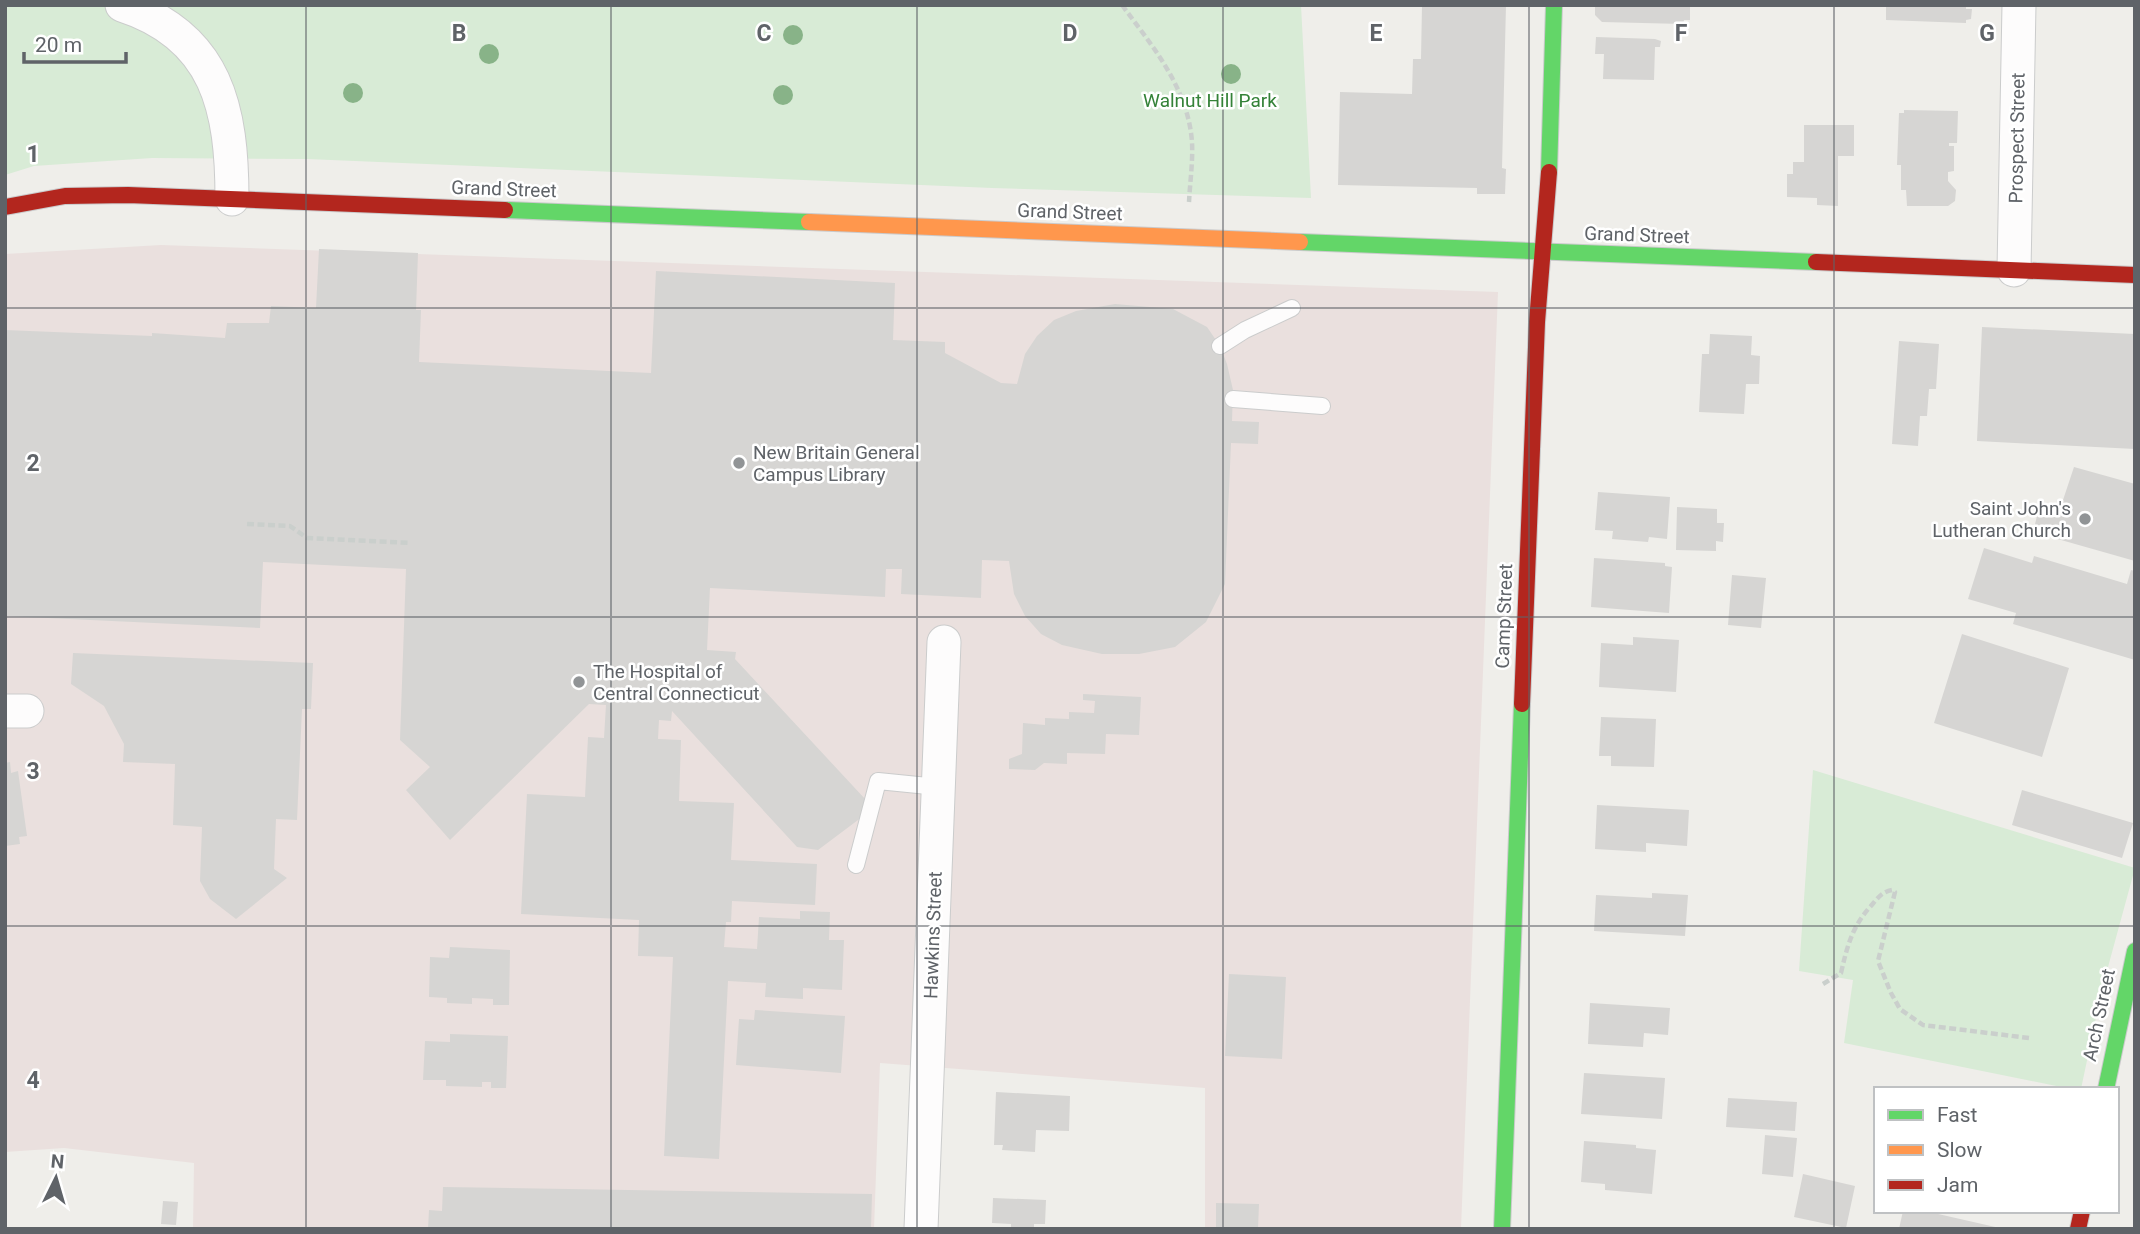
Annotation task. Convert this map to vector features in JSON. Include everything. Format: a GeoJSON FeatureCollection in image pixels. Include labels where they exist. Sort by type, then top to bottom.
{"type":"FeatureCollection","features":[{"type":"Feature","properties":{"kind":"street"},"geometry":{"type":"LineString","coordinates":[[122,5],[156,19],[177,33],[207,68],[217,88],[227,121],[232,199]]}},
{"type":"Feature","properties":{"kind":"street","name":"Camp Street"},"geometry":{"type":"LineString","coordinates":[[1502,1229],[1536,322],[1549,190],[1554,5]]}},
{"type":"Feature","properties":{"kind":"street","name":"Prospect Street"},"geometry":{"type":"LineString","coordinates":[[2014,270],[2019,5]]}},
{"type":"Feature","properties":{"kind":"street","name":"Grand Street"},"geometry":{"type":"LineString","coordinates":[[5,207],[46,198],[78,195],[232,199],[2135,275]]}},
{"type":"Feature","properties":{"kind":"street","name":"Hawkins Street"},"geometry":{"type":"LineString","coordinates":[[921,1229],[944,642]]}},
{"type":"Feature","properties":{"kind":"street","name":"Arch Street"},"geometry":{"type":"LineString","coordinates":[[2106,1087],[2135,951]]}},
{"type":"Feature","properties":{"kind":"lane"},"geometry":{"type":"LineString","coordinates":[[1220,346],[1245,330],[1292,308]]}},
{"type":"Feature","properties":{"kind":"lane"},"geometry":{"type":"LineString","coordinates":[[1233,399],[1322,405]]}},
{"type":"Feature","properties":{"kind":"lane"},"geometry":{"type":"LineString","coordinates":[[856,865],[878,781],[938,787]]}},
{"type":"Feature","properties":{"kind":"path"},"geometry":{"type":"LineString","coordinates":[[1122,5],[1170,69],[1183,102],[1192,141],[1191,167]]}},
{"type":"Feature","properties":{"kind":"path"},"geometry":{"type":"LineString","coordinates":[[247,524],[290,526],[307,538],[411,543]]}},
{"type":"Feature","properties":{"kind":"path"},"geometry":{"type":"LineString","coordinates":[[1823,984],[1841,972],[1849,939],[1861,916],[1880,895],[1892,890],[1895,892],[1878,961],[1900,1009],[1923,1025],[2029,1038]]}},
{"type":"Feature","properties":{"kind":"shaded area"},"geometry":{"type":"Polygon","coordinates":[[[161,245],[1498,292],[1461,1229],[1205,1229],[1205,1088],[880,1063],[874,1229],[193,1229],[194,1163],[64,1148],[5,1152],[5,254],[161,245]]]}},
{"type":"Feature","properties":{"kind":"green space","name":"Walnut Hill Park"},"geometry":{"type":"Polygon","coordinates":[[[5,5],[1301,5],[1311,198],[992,188],[307,159],[152,158],[34,166],[5,175],[5,5]]]}},
{"type":"Feature","properties":{"kind":"green space"},"geometry":{"type":"Polygon","coordinates":[[[1813,770],[2135,868],[2102,989],[2081,1087],[2061,1087],[1844,1043],[1853,980],[1799,971],[1813,770]]]}},
{"type":"Feature","properties":{"kind":"building"},"geometry":{"type":"Polygon","coordinates":[[[1422,5],[1506,5],[1502,168],[1506,169],[1505,194],[1477,194],[1477,188],[1338,185],[1340,92],[1412,94],[1413,59],[1421,59],[1422,5]]]}},
{"type":"Feature","properties":{"kind":"building"},"geometry":{"type":"Polygon","coordinates":[[[1595,5],[1690,5],[1690,20],[1684,20],[1683,24],[1602,22],[1595,15],[1595,5]]]}},
{"type":"Feature","properties":{"kind":"building"},"geometry":{"type":"Polygon","coordinates":[[[1886,5],[1966,5],[1966,9],[1972,9],[1971,19],[1966,20],[1966,23],[1886,20],[1886,5]]]}},
{"type":"Feature","properties":{"kind":"building"},"geometry":{"type":"Polygon","coordinates":[[[1596,37],[1661,41],[1660,47],[1655,47],[1654,80],[1603,79],[1604,54],[1595,54],[1596,37]]]}},
{"type":"Feature","properties":{"kind":"building"},"geometry":{"type":"Polygon","coordinates":[[[1904,110],[1958,111],[1957,143],[1949,143],[1949,146],[1954,146],[1954,171],[1948,172],[1948,181],[1956,190],[1955,201],[1948,206],[1907,206],[1906,190],[1901,190],[1901,165],[1897,165],[1899,113],[1904,113],[1904,110]]]}},
{"type":"Feature","properties":{"kind":"building"},"geometry":{"type":"Polygon","coordinates":[[[1804,125],[1854,125],[1854,156],[1838,156],[1838,206],[1817,205],[1817,198],[1787,197],[1787,174],[1793,174],[1793,162],[1804,162],[1804,125]]]}},
{"type":"Feature","properties":{"kind":"building","name":"The Hospital of Central Connecticut"},"geometry":{"type":"Polygon","coordinates":[[[319,249],[418,253],[416,310],[421,310],[419,362],[651,373],[656,271],[895,283],[893,340],[945,342],[945,353],[1001,383],[1017,384],[1025,354],[1037,336],[1054,320],[1076,311],[1115,304],[1173,309],[1207,327],[1220,346],[1233,390],[1232,421],[1259,422],[1258,444],[1231,443],[1225,584],[1206,622],[1175,647],[1139,654],[1102,654],[1062,645],[1041,634],[1025,616],[1014,594],[1009,561],[982,560],[981,598],[901,594],[902,569],[886,569],[885,597],[710,588],[707,650],[736,652],[735,659],[866,800],[866,814],[818,850],[797,847],[672,711],[671,721],[659,720],[658,739],[681,740],[679,801],[734,803],[731,860],[817,864],[815,905],[732,901],[731,922],[726,922],[724,947],[757,949],[759,917],[800,919],[800,911],[830,912],[829,940],[844,940],[842,990],[803,988],[803,999],[765,997],[766,983],[728,981],[719,1159],[664,1156],[673,957],[638,956],[639,920],[521,914],[527,794],[585,797],[588,737],[604,738],[606,705],[589,704],[450,840],[406,790],[430,767],[400,740],[406,569],[263,562],[260,628],[5,616],[5,330],[152,336],[152,333],[225,338],[227,323],[269,323],[271,306],[316,308],[319,249]]]}},
{"type":"Feature","properties":{"kind":"building"},"geometry":{"type":"Polygon","coordinates":[[[1982,327],[2135,334],[2135,449],[1977,441],[1982,327]]]}},
{"type":"Feature","properties":{"kind":"building"},"geometry":{"type":"Polygon","coordinates":[[[1710,334],[1752,336],[1751,355],[1760,356],[1759,384],[1746,384],[1744,414],[1699,412],[1702,354],[1709,354],[1710,334]]]}},
{"type":"Feature","properties":{"kind":"building"},"geometry":{"type":"Polygon","coordinates":[[[1899,341],[1939,344],[1936,389],[1929,389],[1927,416],[1920,416],[1918,446],[1892,444],[1899,341]]]}},
{"type":"Feature","properties":{"kind":"building","name":"Saint John's Lutheran Church"},"geometry":{"type":"Polygon","coordinates":[[[2074,467],[2135,484],[2135,561],[2054,538],[2055,534],[2034,528],[2040,504],[2060,509],[2074,467]]]}},
{"type":"Feature","properties":{"kind":"building"},"geometry":{"type":"Polygon","coordinates":[[[1598,492],[1670,497],[1667,539],[1649,537],[1648,542],[1612,539],[1613,531],[1595,530],[1598,492]]]}},
{"type":"Feature","properties":{"kind":"building"},"geometry":{"type":"Polygon","coordinates":[[[1677,507],[1717,509],[1717,523],[1724,523],[1723,542],[1716,541],[1716,551],[1676,550],[1677,507]]]}},
{"type":"Feature","properties":{"kind":"building"},"geometry":{"type":"Polygon","coordinates":[[[1984,548],[2032,563],[2034,556],[2127,584],[2131,570],[2135,571],[2135,660],[2013,624],[2016,613],[1968,599],[1984,548]]]}},
{"type":"Feature","properties":{"kind":"building"},"geometry":{"type":"Polygon","coordinates":[[[1594,558],[1665,563],[1665,566],[1672,567],[1669,613],[1591,607],[1594,558]]]}},
{"type":"Feature","properties":{"kind":"building"},"geometry":{"type":"Polygon","coordinates":[[[1732,575],[1766,578],[1761,628],[1728,625],[1732,575]]]}},
{"type":"Feature","properties":{"kind":"building"},"geometry":{"type":"Polygon","coordinates":[[[1962,634],[2069,668],[2042,757],[1934,723],[1962,634]]]}},
{"type":"Feature","properties":{"kind":"building"},"geometry":{"type":"Polygon","coordinates":[[[1633,637],[1679,640],[1676,692],[1599,687],[1601,643],[1633,645],[1633,637]]]}},
{"type":"Feature","properties":{"kind":"building"},"geometry":{"type":"Polygon","coordinates":[[[73,653],[313,663],[311,709],[302,709],[297,820],[276,819],[274,869],[287,878],[236,919],[210,899],[200,881],[202,827],[173,825],[175,764],[123,762],[124,744],[104,706],[71,684],[73,653]]]}},
{"type":"Feature","properties":{"kind":"building"},"geometry":{"type":"Polygon","coordinates":[[[1083,694],[1141,697],[1139,735],[1106,734],[1105,754],[1067,753],[1067,764],[1044,763],[1035,770],[1009,769],[1009,759],[1022,754],[1023,723],[1045,725],[1045,718],[1069,719],[1069,712],[1094,713],[1095,701],[1083,700],[1083,694]]]}},
{"type":"Feature","properties":{"kind":"building"},"geometry":{"type":"Polygon","coordinates":[[[1601,717],[1656,719],[1654,767],[1611,766],[1611,756],[1599,756],[1601,717]]]}},
{"type":"Feature","properties":{"kind":"building"},"geometry":{"type":"Polygon","coordinates":[[[10,762],[11,773],[18,771],[27,836],[19,837],[20,844],[5,846],[5,763],[10,762]]]}},
{"type":"Feature","properties":{"kind":"building"},"geometry":{"type":"Polygon","coordinates":[[[2022,790],[2133,823],[2122,858],[2012,825],[2022,790]]]}},
{"type":"Feature","properties":{"kind":"building"},"geometry":{"type":"Polygon","coordinates":[[[1597,805],[1689,810],[1687,846],[1646,843],[1646,852],[1595,849],[1597,805]]]}},
{"type":"Feature","properties":{"kind":"building"},"geometry":{"type":"Polygon","coordinates":[[[1652,893],[1688,895],[1685,936],[1594,931],[1596,895],[1652,898],[1652,893]]]}},
{"type":"Feature","properties":{"kind":"building"},"geometry":{"type":"Polygon","coordinates":[[[450,947],[510,950],[509,1005],[493,1005],[493,999],[472,998],[472,1004],[447,1003],[447,998],[429,997],[430,957],[449,958],[450,947]]]}},
{"type":"Feature","properties":{"kind":"building"},"geometry":{"type":"Polygon","coordinates":[[[1229,974],[1286,977],[1282,1059],[1225,1056],[1229,974]]]}},
{"type":"Feature","properties":{"kind":"building"},"geometry":{"type":"Polygon","coordinates":[[[1590,1003],[1670,1008],[1668,1035],[1644,1033],[1643,1047],[1588,1044],[1590,1003]]]}},
{"type":"Feature","properties":{"kind":"building"},"geometry":{"type":"Polygon","coordinates":[[[755,1010],[845,1016],[841,1073],[736,1065],[739,1019],[754,1020],[755,1010]]]}},
{"type":"Feature","properties":{"kind":"building"},"geometry":{"type":"Polygon","coordinates":[[[450,1034],[508,1036],[506,1088],[491,1088],[491,1082],[482,1082],[482,1087],[446,1086],[446,1080],[423,1080],[425,1041],[450,1042],[450,1034]]]}},
{"type":"Feature","properties":{"kind":"building"},"geometry":{"type":"Polygon","coordinates":[[[1584,1073],[1665,1078],[1662,1119],[1581,1114],[1584,1073]]]}},
{"type":"Feature","properties":{"kind":"building"},"geometry":{"type":"Polygon","coordinates":[[[996,1092],[1070,1096],[1069,1131],[1036,1130],[1035,1152],[1002,1150],[1003,1145],[994,1145],[996,1092]]]}},
{"type":"Feature","properties":{"kind":"building"},"geometry":{"type":"Polygon","coordinates":[[[1728,1098],[1797,1102],[1795,1131],[1726,1127],[1728,1098]]]}},
{"type":"Feature","properties":{"kind":"building"},"geometry":{"type":"Polygon","coordinates":[[[1765,1135],[1797,1138],[1793,1177],[1762,1174],[1765,1135]]]}},
{"type":"Feature","properties":{"kind":"building"},"geometry":{"type":"Polygon","coordinates":[[[1584,1141],[1636,1145],[1636,1148],[1656,1150],[1652,1194],[1605,1190],[1605,1184],[1581,1182],[1584,1141]]]}},
{"type":"Feature","properties":{"kind":"building"},"geometry":{"type":"Polygon","coordinates":[[[1803,1174],[1855,1186],[1846,1228],[1794,1217],[1803,1174]]]}},
{"type":"Feature","properties":{"kind":"building"},"geometry":{"type":"Polygon","coordinates":[[[443,1187],[872,1194],[871,1229],[428,1229],[429,1210],[442,1211],[443,1187]]]}},
{"type":"Feature","properties":{"kind":"building"},"geometry":{"type":"Polygon","coordinates":[[[993,1198],[1046,1200],[1045,1224],[1034,1224],[1034,1229],[1011,1229],[1011,1224],[992,1223],[993,1198]]]}},
{"type":"Feature","properties":{"kind":"building"},"geometry":{"type":"Polygon","coordinates":[[[163,1201],[178,1202],[176,1225],[161,1224],[163,1201]]]}},
{"type":"Feature","properties":{"kind":"building"},"geometry":{"type":"Polygon","coordinates":[[[1216,1203],[1259,1204],[1258,1229],[1216,1229],[1216,1203]]]}},
{"type":"Feature","properties":{"kind":"building"},"geometry":{"type":"Polygon","coordinates":[[[1903,1213],[1934,1213],[2004,1229],[1899,1229],[1903,1213]]]}},
{"type":"Feature","properties":{"kind":"traffic: fast"},"geometry":{"type":"LineString","coordinates":[[1549,172],[1554,5]]}},
{"type":"Feature","properties":{"kind":"traffic: fast"},"geometry":{"type":"LineString","coordinates":[[505,210],[809,222]]}},
{"type":"Feature","properties":{"kind":"traffic: fast"},"geometry":{"type":"LineString","coordinates":[[1300,242],[1816,262]]}},
{"type":"Feature","properties":{"kind":"traffic: fast"},"geometry":{"type":"LineString","coordinates":[[1502,1229],[1522,704]]}},
{"type":"Feature","properties":{"kind":"traffic: fast"},"geometry":{"type":"LineString","coordinates":[[2106,1087],[2135,951]]}},
{"type":"Feature","properties":{"kind":"traffic: slow"},"geometry":{"type":"LineString","coordinates":[[809,222],[1300,242]]}},
{"type":"Feature","properties":{"kind":"traffic: jam"},"geometry":{"type":"LineString","coordinates":[[1522,704],[1537,322],[1549,172]]}},
{"type":"Feature","properties":{"kind":"traffic: jam"},"geometry":{"type":"LineString","coordinates":[[5,207],[65,196],[128,195],[505,210]]}},
{"type":"Feature","properties":{"kind":"traffic: jam"},"geometry":{"type":"LineString","coordinates":[[1816,262],[2135,275]]}},
{"type":"Feature","properties":{"kind":"traffic: jam"},"geometry":{"type":"LineString","coordinates":[[2078,1229],[2082,1213]]}},
{"type":"Feature","properties":{"kind":"place","name":"New Britain General Campus Library"},"geometry":{"type":"Point","coordinates":[739,463]}},
{"type":"Feature","properties":{"kind":"place","name":"Saint John's Lutheran Church"},"geometry":{"type":"Point","coordinates":[2085,519]}},
{"type":"Feature","properties":{"kind":"place","name":"The Hospital of Central Connecticut"},"geometry":{"type":"Point","coordinates":[579,682]}}]}
